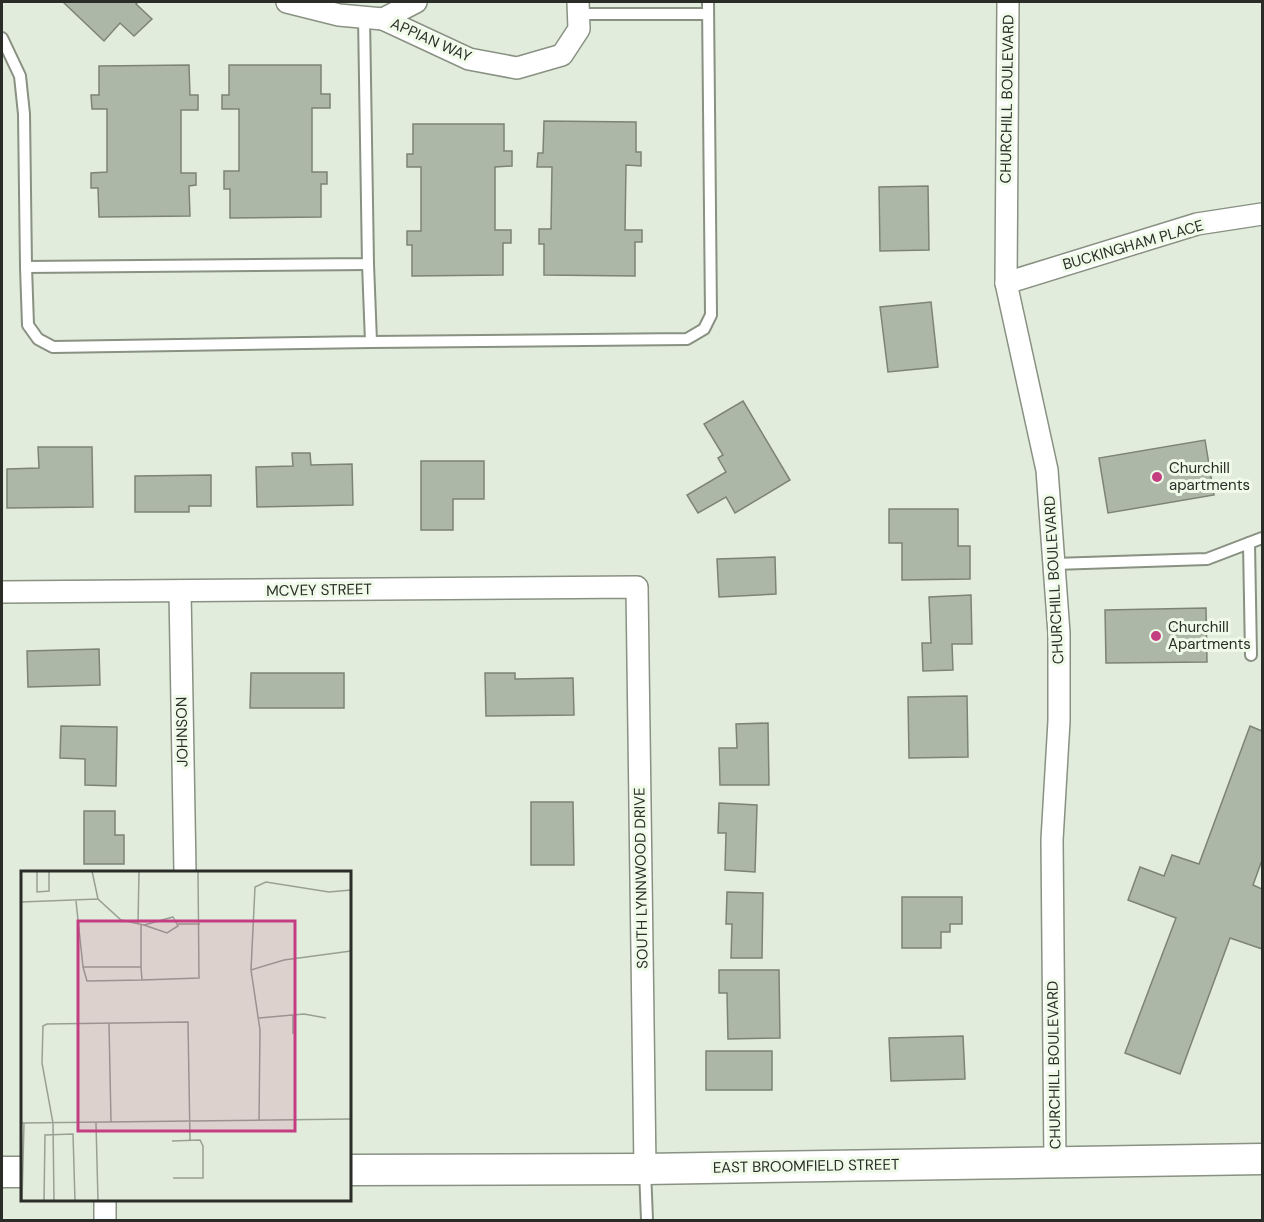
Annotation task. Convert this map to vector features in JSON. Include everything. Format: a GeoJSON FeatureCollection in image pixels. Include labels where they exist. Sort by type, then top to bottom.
{"type":"FeatureCollection","features":[{"type":"Feature","properties":{"kind":"main road","name":"EAST BROOMFIELD STREET"},"geometry":{"type":"LineString","coordinates":[[351,1170],[645,1169],[1263,1159]]}},
{"type":"Feature","properties":{"kind":"main road"},"geometry":{"type":"LineString","coordinates":[[2,1172],[21,1172]]}},
{"type":"Feature","properties":{"kind":"street","name":"APPIAN WAY"},"geometry":{"type":"LineString","coordinates":[[287,2],[361,13],[469,59],[517,68],[562,55],[579,29],[578,8]]}},
{"type":"Feature","properties":{"kind":"street","name":"APPIAN WAY"},"geometry":{"type":"LineString","coordinates":[[361,13],[416,2]]}},
{"type":"Feature","properties":{"kind":"street","name":"CHURCHILL BOULEVARD"},"geometry":{"type":"LineString","coordinates":[[1008,2],[1006,283],[1047,470],[1059,633],[1059,721],[1052,840],[1055,1163]]}},
{"type":"Feature","properties":{"kind":"street","name":"BUCKINGHAM PLACE"},"geometry":{"type":"LineString","coordinates":[[1006,283],[1197,224],[1263,214]]}},
{"type":"Feature","properties":{"kind":"street","name":"MCVEY STREET"},"geometry":{"type":"LineString","coordinates":[[2,592],[637,587]]}},
{"type":"Feature","properties":{"kind":"street","name":"SOUTH LYNNWOOD DRIVE"},"geometry":{"type":"LineString","coordinates":[[637,587],[645,1169]]}},
{"type":"Feature","properties":{"kind":"street","name":"JOHNSON"},"geometry":{"type":"LineString","coordinates":[[180,591],[185,871]]}},
{"type":"Feature","properties":{"kind":"street"},"geometry":{"type":"LineString","coordinates":[[105,1201],[105,1221]]}},
{"type":"Feature","properties":{"kind":"lane"},"geometry":{"type":"LineString","coordinates":[[2,39],[20,76],[24,114],[28,325],[38,339],[53,347],[687,339],[704,329],[711,315],[708,2]]}},
{"type":"Feature","properties":{"kind":"lane"},"geometry":{"type":"LineString","coordinates":[[578,8],[708,14]]}},
{"type":"Feature","properties":{"kind":"lane"},"geometry":{"type":"LineString","coordinates":[[361,13],[371,342]]}},
{"type":"Feature","properties":{"kind":"lane"},"geometry":{"type":"LineString","coordinates":[[26,267],[368,264]]}},
{"type":"Feature","properties":{"kind":"lane"},"geometry":{"type":"LineString","coordinates":[[1054,564],[1207,559],[1263,538]]}},
{"type":"Feature","properties":{"kind":"lane"},"geometry":{"type":"LineString","coordinates":[[1250,543],[1251,655]]}},
{"type":"Feature","properties":{"kind":"lane"},"geometry":{"type":"LineString","coordinates":[[645,1169],[647,1221]]}},
{"type":"Feature","properties":{"kind":"building"},"geometry":{"type":"Polygon","coordinates":[[[63,2],[138,2],[136,4],[152,19],[134,36],[120,23],[104,41],[63,2]]]}},
{"type":"Feature","properties":{"kind":"building"},"geometry":{"type":"Polygon","coordinates":[[[189,65],[190,95],[198,95],[198,110],[181,110],[181,173],[196,173],[196,185],[189,186],[190,216],[99,217],[98,188],[91,188],[91,173],[107,172],[107,109],[92,109],[91,95],[99,95],[99,66],[189,65]]]}},
{"type":"Feature","properties":{"kind":"building"},"geometry":{"type":"Polygon","coordinates":[[[229,65],[321,65],[321,94],[330,94],[330,108],[312,108],[312,172],[327,172],[327,184],[321,184],[321,217],[230,218],[230,189],[224,189],[224,171],[239,171],[239,109],[222,109],[222,95],[229,95],[229,65]]]}},
{"type":"Feature","properties":{"kind":"building"},"geometry":{"type":"Polygon","coordinates":[[[544,121],[636,122],[636,152],[641,152],[641,166],[626,165],[625,230],[642,230],[642,242],[635,242],[635,276],[544,275],[544,244],[539,244],[539,229],[551,229],[552,167],[537,167],[538,153],[543,153],[544,121]]]}},
{"type":"Feature","properties":{"kind":"building"},"geometry":{"type":"Polygon","coordinates":[[[413,124],[504,124],[504,151],[512,151],[512,166],[495,167],[495,230],[511,230],[511,243],[503,243],[503,275],[412,276],[412,245],[407,245],[407,231],[421,231],[421,167],[407,167],[407,154],[413,154],[413,124]]]}},
{"type":"Feature","properties":{"kind":"building"},"geometry":{"type":"Polygon","coordinates":[[[928,186],[929,250],[880,251],[879,187],[928,186]]]}},
{"type":"Feature","properties":{"kind":"building"},"geometry":{"type":"Polygon","coordinates":[[[931,302],[938,367],[888,372],[880,307],[931,302]]]}},
{"type":"Feature","properties":{"kind":"building"},"geometry":{"type":"Polygon","coordinates":[[[743,401],[790,480],[735,513],[726,497],[698,513],[687,495],[726,472],[718,458],[723,455],[704,424],[743,401]]]}},
{"type":"Feature","properties":{"kind":"building","name":"Churchill apartments"},"geometry":{"type":"Polygon","coordinates":[[[1205,440],[1214,495],[1108,513],[1099,458],[1205,440]]]}},
{"type":"Feature","properties":{"kind":"building"},"geometry":{"type":"Polygon","coordinates":[[[38,447],[92,447],[93,507],[7,508],[7,469],[39,468],[38,447]]]}},
{"type":"Feature","properties":{"kind":"building"},"geometry":{"type":"Polygon","coordinates":[[[292,453],[310,453],[311,465],[352,464],[353,505],[257,507],[256,467],[293,466],[292,453]]]}},
{"type":"Feature","properties":{"kind":"building"},"geometry":{"type":"Polygon","coordinates":[[[421,461],[484,461],[484,499],[453,499],[453,530],[421,530],[421,461]]]}},
{"type":"Feature","properties":{"kind":"building"},"geometry":{"type":"Polygon","coordinates":[[[211,475],[211,506],[189,506],[189,512],[135,512],[135,476],[211,475]]]}},
{"type":"Feature","properties":{"kind":"building"},"geometry":{"type":"Polygon","coordinates":[[[889,509],[958,509],[958,546],[970,546],[970,579],[902,580],[902,543],[889,543],[889,509]]]}},
{"type":"Feature","properties":{"kind":"building"},"geometry":{"type":"Polygon","coordinates":[[[775,557],[776,594],[719,597],[717,559],[775,557]]]}},
{"type":"Feature","properties":{"kind":"building"},"geometry":{"type":"Polygon","coordinates":[[[971,595],[972,644],[952,644],[953,670],[923,671],[922,643],[931,643],[929,597],[971,595]]]}},
{"type":"Feature","properties":{"kind":"building","name":"Churchill Apartments"},"geometry":{"type":"Polygon","coordinates":[[[1206,608],[1207,662],[1106,663],[1105,610],[1206,608]]]}},
{"type":"Feature","properties":{"kind":"building"},"geometry":{"type":"Polygon","coordinates":[[[99,649],[100,685],[28,687],[27,651],[99,649]]]}},
{"type":"Feature","properties":{"kind":"building"},"geometry":{"type":"Polygon","coordinates":[[[251,673],[344,673],[344,708],[250,708],[251,673]]]}},
{"type":"Feature","properties":{"kind":"building"},"geometry":{"type":"Polygon","coordinates":[[[485,673],[515,673],[515,679],[573,678],[574,715],[486,716],[485,673]]]}},
{"type":"Feature","properties":{"kind":"building"},"geometry":{"type":"Polygon","coordinates":[[[967,696],[968,757],[909,758],[908,697],[967,696]]]}},
{"type":"Feature","properties":{"kind":"building"},"geometry":{"type":"Polygon","coordinates":[[[768,723],[769,785],[720,785],[719,748],[737,748],[736,724],[768,723]]]}},
{"type":"Feature","properties":{"kind":"building"},"geometry":{"type":"Polygon","coordinates":[[[61,726],[117,727],[116,786],[85,785],[85,759],[60,758],[61,726]]]}},
{"type":"Feature","properties":{"kind":"building"},"geometry":{"type":"Polygon","coordinates":[[[1250,726],[1262,731],[1262,860],[1253,885],[1262,889],[1262,949],[1230,938],[1180,1074],[1125,1053],[1176,918],[1128,900],[1140,867],[1164,876],[1172,855],[1199,864],[1250,726]]]}},
{"type":"Feature","properties":{"kind":"building"},"geometry":{"type":"Polygon","coordinates":[[[531,802],[573,802],[574,865],[531,865],[531,802]]]}},
{"type":"Feature","properties":{"kind":"building"},"geometry":{"type":"Polygon","coordinates":[[[719,803],[757,805],[755,872],[725,870],[726,833],[718,833],[719,803]]]}},
{"type":"Feature","properties":{"kind":"building"},"geometry":{"type":"Polygon","coordinates":[[[84,811],[115,811],[115,835],[124,835],[124,864],[84,864],[84,811]]]}},
{"type":"Feature","properties":{"kind":"building"},"geometry":{"type":"Polygon","coordinates":[[[727,892],[763,893],[762,958],[731,958],[732,924],[726,924],[727,892]]]}},
{"type":"Feature","properties":{"kind":"building"},"geometry":{"type":"Polygon","coordinates":[[[902,897],[962,897],[962,924],[950,924],[950,932],[941,932],[941,948],[902,948],[902,897]]]}},
{"type":"Feature","properties":{"kind":"building"},"geometry":{"type":"Polygon","coordinates":[[[719,970],[779,970],[780,1038],[728,1039],[727,993],[719,993],[719,970]]]}},
{"type":"Feature","properties":{"kind":"building"},"geometry":{"type":"Polygon","coordinates":[[[963,1036],[965,1079],[891,1081],[889,1038],[963,1036]]]}},
{"type":"Feature","properties":{"kind":"building"},"geometry":{"type":"Polygon","coordinates":[[[706,1051],[772,1051],[772,1090],[706,1090],[706,1051]]]}},
{"type":"Feature","properties":{"kind":"place","name":"Churchill apartments"},"geometry":{"type":"Point","coordinates":[1157,477]}},
{"type":"Feature","properties":{"kind":"place","name":"Churchill Apartments"},"geometry":{"type":"Point","coordinates":[1156,636]}}]}
